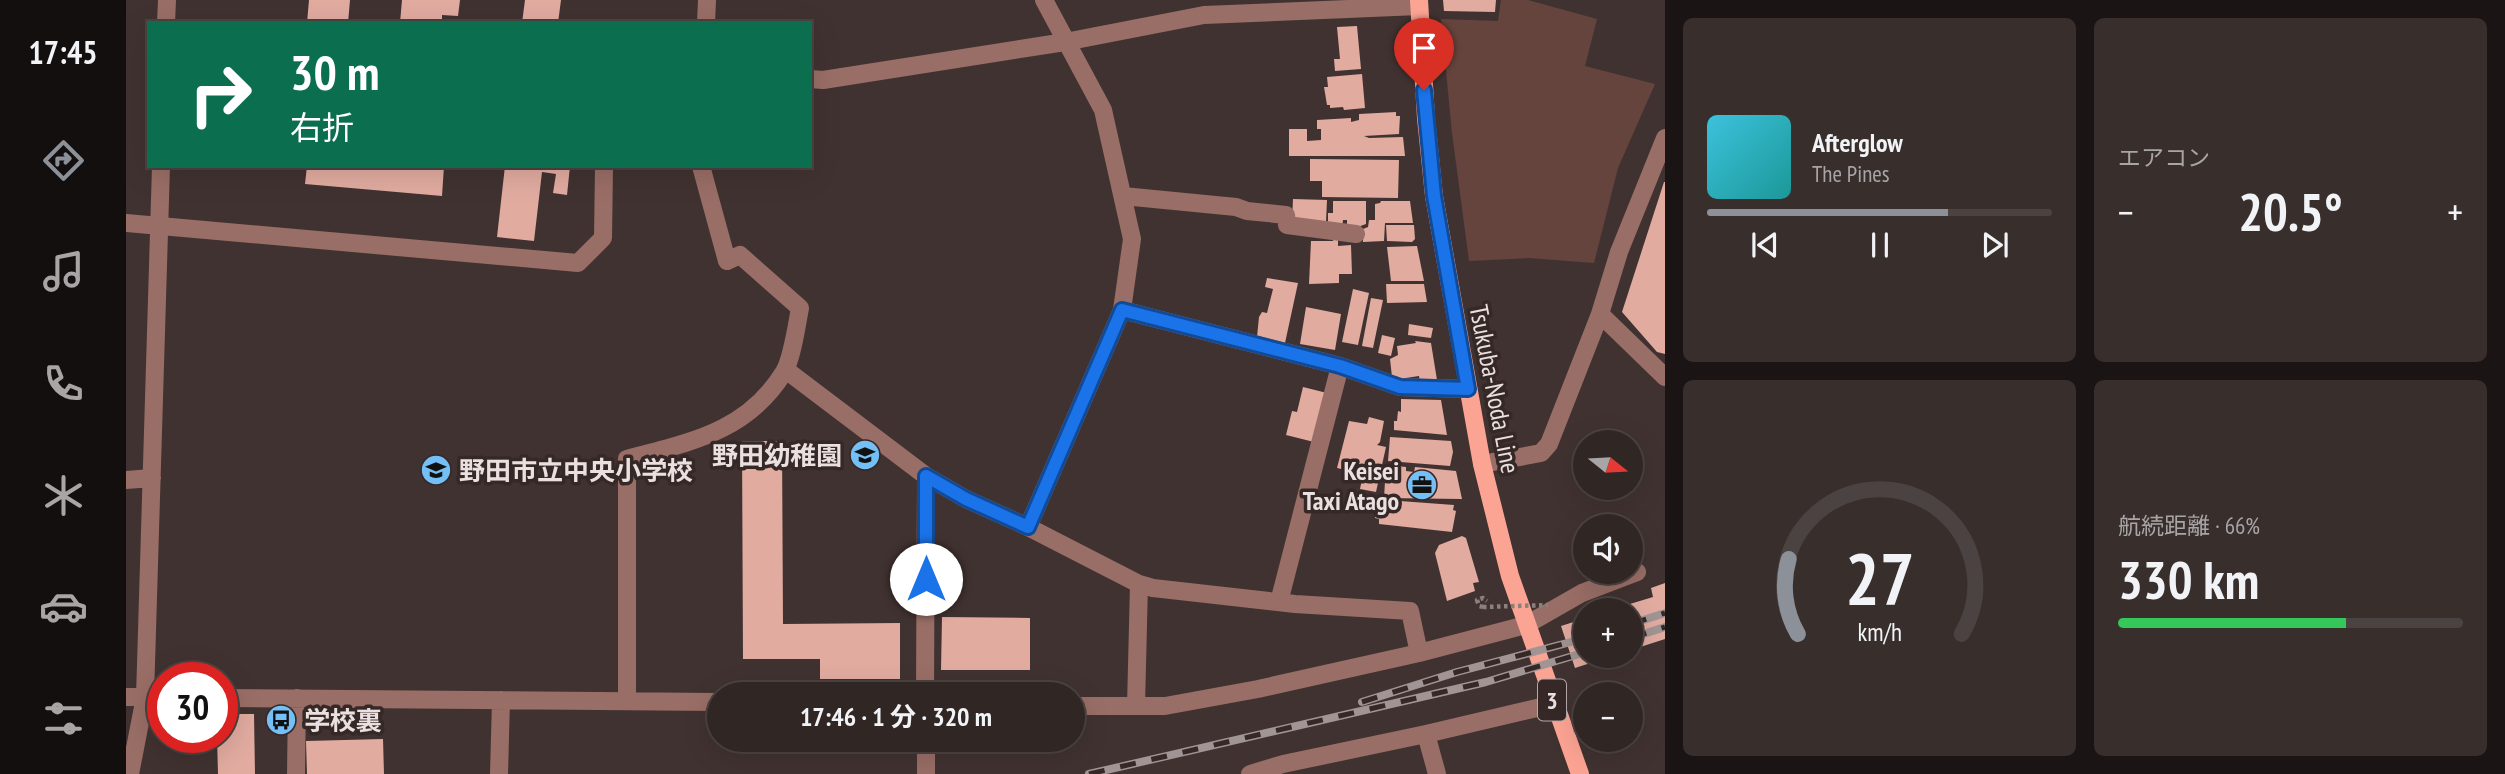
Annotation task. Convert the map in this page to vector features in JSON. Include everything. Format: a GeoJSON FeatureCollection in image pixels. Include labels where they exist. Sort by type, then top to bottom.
{"type":"FeatureCollection","features":[{"type":"Feature","properties":{"kind":"main road","name":"Tsukuba-Noda Line"},"geometry":{"type":"LineString","coordinates":[[1419,3],[1434,196],[1482,464],[1506,563],[1580,774]]}},
{"type":"Feature","properties":{"kind":"street"},"geometry":{"type":"LineString","coordinates":[[166,21],[167,0]]}},
{"type":"Feature","properties":{"kind":"street"},"geometry":{"type":"LineString","coordinates":[[706,21],[707,0]]}},
{"type":"Feature","properties":{"kind":"street"},"geometry":{"type":"LineString","coordinates":[[1028,527],[1122,310],[1132,239],[1102,110],[1044,0]]}},
{"type":"Feature","properties":{"kind":"street"},"geometry":{"type":"LineString","coordinates":[[812,79],[823,80],[1065,42],[1204,8],[1419,3]]}},
{"type":"Feature","properties":{"kind":"street"},"geometry":{"type":"LineString","coordinates":[[1482,464],[1541,453],[1549,444],[1600,314],[1619,252],[1665,138]]}},
{"type":"Feature","properties":{"kind":"street"},"geometry":{"type":"LineString","coordinates":[[154,662],[152,478],[161,168]]}},
{"type":"Feature","properties":{"kind":"street"},"geometry":{"type":"LineString","coordinates":[[126,223],[578,264],[603,238],[604,168]]}},
{"type":"Feature","properties":{"kind":"street"},"geometry":{"type":"LineString","coordinates":[[627,701],[627,458],[703,439],[736,422],[759,402],[786,370],[800,308],[740,255],[727,261],[702,168]]}},
{"type":"Feature","properties":{"kind":"street"},"geometry":{"type":"LineString","coordinates":[[1124,196],[1236,207],[1247,211],[1287,206],[1287,225],[1356,234]]}},
{"type":"Feature","properties":{"kind":"street"},"geometry":{"type":"LineString","coordinates":[[1122,310],[1340,366],[1400,387],[1468,389]]}},
{"type":"Feature","properties":{"kind":"street"},"geometry":{"type":"LineString","coordinates":[[1600,314],[1665,377]]}},
{"type":"Feature","properties":{"kind":"street"},"geometry":{"type":"LineString","coordinates":[[1279,601],[1340,366]]}},
{"type":"Feature","properties":{"kind":"street"},"geometry":{"type":"LineString","coordinates":[[786,370],[926,476],[966,499],[1028,527],[1139,584],[1153,588],[1279,601],[1410,611],[1419,653]]}},
{"type":"Feature","properties":{"kind":"street"},"geometry":{"type":"LineString","coordinates":[[925,682],[926,476]]}},
{"type":"Feature","properties":{"kind":"street"},"geometry":{"type":"LineString","coordinates":[[126,480],[152,478]]}},
{"type":"Feature","properties":{"kind":"street"},"geometry":{"type":"LineString","coordinates":[[1136,706],[1139,584]]}},
{"type":"Feature","properties":{"kind":"street"},"geometry":{"type":"LineString","coordinates":[[1085,706],[1165,706],[1258,689],[1419,653],[1526,625],[1581,593],[1605,584]]}},
{"type":"Feature","properties":{"kind":"street"},"geometry":{"type":"LineString","coordinates":[[126,697],[147,697]]}},
{"type":"Feature","properties":{"kind":"street"},"geometry":{"type":"LineString","coordinates":[[238,698],[707,702]]}},
{"type":"Feature","properties":{"kind":"street"},"geometry":{"type":"LineString","coordinates":[[296,774],[297,698]]}},
{"type":"Feature","properties":{"kind":"street"},"geometry":{"type":"LineString","coordinates":[[499,774],[501,700]]}},
{"type":"Feature","properties":{"kind":"street"},"geometry":{"type":"LineString","coordinates":[[1250,774],[1283,769],[1554,704]]}},
{"type":"Feature","properties":{"kind":"street"},"geometry":{"type":"LineString","coordinates":[[130,774],[147,719]]}},
{"type":"Feature","properties":{"kind":"street"},"geometry":{"type":"LineString","coordinates":[[1426,734],[1437,774]]}},
{"type":"Feature","properties":{"kind":"street"},"geometry":{"type":"LineString","coordinates":[[926,752],[926,774]]}},
{"type":"Feature","properties":{"kind":"path"},"geometry":{"type":"LineString","coordinates":[[1487,601],[1483,598],[1478,600],[1479,606],[1548,605]]}},
{"type":"Feature","properties":{"kind":"shaded area"},"geometry":{"type":"Polygon","coordinates":[[[1501,0],[1528,0],[1597,19],[1585,66],[1655,84],[1618,168],[1594,263],[1529,258],[1469,261],[1452,133],[1441,19],[1498,21],[1501,0]]]}},
{"type":"Feature","properties":{"kind":"building"},"geometry":{"type":"Polygon","coordinates":[[[309,0],[350,0],[348,21],[307,21],[309,0]]]}},
{"type":"Feature","properties":{"kind":"building"},"geometry":{"type":"Polygon","coordinates":[[[402,0],[460,0],[458,16],[442,15],[442,21],[400,21],[402,0]]]}},
{"type":"Feature","properties":{"kind":"building"},"geometry":{"type":"Polygon","coordinates":[[[525,0],[561,0],[558,21],[522,21],[525,0]]]}},
{"type":"Feature","properties":{"kind":"building"},"geometry":{"type":"Polygon","coordinates":[[[1443,0],[1496,0],[1495,12],[1444,11],[1443,0]]]}},
{"type":"Feature","properties":{"kind":"building"},"geometry":{"type":"Polygon","coordinates":[[[1357,26],[1361,69],[1335,71],[1334,59],[1340,59],[1337,27],[1357,26]]]}},
{"type":"Feature","properties":{"kind":"building"},"geometry":{"type":"Polygon","coordinates":[[[1362,74],[1365,108],[1344,110],[1343,107],[1330,108],[1330,105],[1327,105],[1324,87],[1328,87],[1327,77],[1362,74]]]}},
{"type":"Feature","properties":{"kind":"building"},"geometry":{"type":"Polygon","coordinates":[[[1396,112],[1396,116],[1400,116],[1399,134],[1364,136],[1403,137],[1405,156],[1289,156],[1289,129],[1307,129],[1307,141],[1321,140],[1321,129],[1317,129],[1317,120],[1351,118],[1351,122],[1359,120],[1359,114],[1396,112]]]}},
{"type":"Feature","properties":{"kind":"building"},"geometry":{"type":"Polygon","coordinates":[[[1310,159],[1399,160],[1398,198],[1322,197],[1322,181],[1310,181],[1310,159]]]}},
{"type":"Feature","properties":{"kind":"building"},"geometry":{"type":"Polygon","coordinates":[[[307,168],[444,168],[442,196],[305,184],[307,168]]]}},
{"type":"Feature","properties":{"kind":"building"},"geometry":{"type":"Polygon","coordinates":[[[505,168],[570,168],[567,195],[553,193],[556,174],[542,172],[534,241],[497,237],[505,168]]]}},
{"type":"Feature","properties":{"kind":"building"},"geometry":{"type":"Polygon","coordinates":[[[1664,182],[1665,354],[1657,352],[1622,312],[1664,182]]]}},
{"type":"Feature","properties":{"kind":"building"},"geometry":{"type":"Polygon","coordinates":[[[1293,199],[1327,200],[1326,222],[1292,221],[1293,199]]]}},
{"type":"Feature","properties":{"kind":"building"},"geometry":{"type":"Polygon","coordinates":[[[1333,201],[1366,201],[1366,224],[1355,228],[1347,227],[1347,220],[1343,220],[1342,228],[1328,225],[1328,213],[1333,213],[1333,201]]]}},
{"type":"Feature","properties":{"kind":"building"},"geometry":{"type":"Polygon","coordinates":[[[1381,201],[1410,201],[1413,223],[1385,223],[1384,241],[1363,242],[1363,229],[1368,227],[1369,220],[1375,220],[1375,204],[1381,201]]]}},
{"type":"Feature","properties":{"kind":"building"},"geometry":{"type":"Polygon","coordinates":[[[1386,225],[1414,225],[1415,239],[1412,242],[1387,241],[1386,225]]]}},
{"type":"Feature","properties":{"kind":"building"},"geometry":{"type":"Polygon","coordinates":[[[1334,238],[1338,239],[1338,246],[1351,245],[1352,274],[1339,274],[1339,283],[1309,284],[1311,241],[1333,241],[1334,238]]]}},
{"type":"Feature","properties":{"kind":"building"},"geometry":{"type":"Polygon","coordinates":[[[1417,246],[1424,281],[1391,281],[1387,247],[1417,246]]]}},
{"type":"Feature","properties":{"kind":"building"},"geometry":{"type":"Polygon","coordinates":[[[1267,278],[1298,283],[1285,343],[1257,337],[1259,317],[1262,312],[1267,313],[1273,289],[1265,287],[1267,278]]]}},
{"type":"Feature","properties":{"kind":"building"},"geometry":{"type":"Polygon","coordinates":[[[1386,284],[1424,284],[1427,302],[1387,303],[1386,284]]]}},
{"type":"Feature","properties":{"kind":"building"},"geometry":{"type":"Polygon","coordinates":[[[1353,289],[1369,293],[1358,345],[1342,342],[1353,289]]]}},
{"type":"Feature","properties":{"kind":"building"},"geometry":{"type":"Polygon","coordinates":[[[1371,298],[1383,300],[1373,348],[1362,346],[1371,298]]]}},
{"type":"Feature","properties":{"kind":"building"},"geometry":{"type":"Polygon","coordinates":[[[1306,307],[1341,314],[1335,350],[1300,344],[1306,307]]]}},
{"type":"Feature","properties":{"kind":"building"},"geometry":{"type":"Polygon","coordinates":[[[1409,324],[1433,328],[1431,338],[1408,335],[1409,324]]]}},
{"type":"Feature","properties":{"kind":"building"},"geometry":{"type":"Polygon","coordinates":[[[1382,335],[1395,338],[1391,356],[1378,353],[1382,335]]]}},
{"type":"Feature","properties":{"kind":"building"},"geometry":{"type":"Polygon","coordinates":[[[1415,341],[1431,343],[1437,380],[1420,382],[1419,376],[1399,379],[1397,376],[1392,377],[1390,359],[1398,355],[1397,346],[1416,343],[1415,341]]]}},
{"type":"Feature","properties":{"kind":"building"},"geometry":{"type":"Polygon","coordinates":[[[1303,387],[1327,393],[1314,442],[1286,435],[1292,411],[1297,412],[1303,387]]]}},
{"type":"Feature","properties":{"kind":"building"},"geometry":{"type":"Polygon","coordinates":[[[1401,399],[1441,400],[1447,435],[1394,430],[1394,421],[1397,421],[1398,411],[1401,412],[1401,399]]]}},
{"type":"Feature","properties":{"kind":"building"},"geometry":{"type":"Polygon","coordinates":[[[1369,417],[1384,421],[1377,445],[1386,447],[1376,492],[1360,489],[1363,474],[1337,468],[1349,421],[1367,424],[1369,417]]]}},
{"type":"Feature","properties":{"kind":"building"},"geometry":{"type":"Polygon","coordinates":[[[1390,437],[1451,441],[1453,452],[1450,466],[1388,461],[1390,437]]]}},
{"type":"Feature","properties":{"kind":"building"},"geometry":{"type":"Polygon","coordinates":[[[742,441],[782,441],[783,624],[900,623],[900,679],[820,679],[820,659],[743,659],[742,441]]]}},
{"type":"Feature","properties":{"kind":"building","name":"Keisei Taxi Atago"},"geometry":{"type":"Polygon","coordinates":[[[1386,465],[1406,467],[1406,471],[1414,472],[1415,467],[1456,471],[1462,499],[1384,498],[1386,465]]]}},
{"type":"Feature","properties":{"kind":"building"},"geometry":{"type":"Polygon","coordinates":[[[1360,493],[1375,496],[1372,510],[1357,506],[1360,493]]]}},
{"type":"Feature","properties":{"kind":"building"},"geometry":{"type":"Polygon","coordinates":[[[1400,501],[1454,505],[1453,510],[1456,511],[1452,532],[1379,524],[1379,519],[1375,518],[1380,502],[1400,505],[1400,501]]]}},
{"type":"Feature","properties":{"kind":"building"},"geometry":{"type":"Polygon","coordinates":[[[1462,536],[1466,538],[1479,582],[1473,583],[1475,591],[1447,601],[1435,553],[1439,545],[1462,536]]]}},
{"type":"Feature","properties":{"kind":"building"},"geometry":{"type":"Polygon","coordinates":[[[1665,583],[1665,639],[1643,646],[1643,600],[1653,597],[1651,588],[1665,583]]]}},
{"type":"Feature","properties":{"kind":"building"},"geometry":{"type":"Polygon","coordinates":[[[942,617],[1030,618],[1030,670],[941,670],[942,617]]]}},
{"type":"Feature","properties":{"kind":"building"},"geometry":{"type":"Polygon","coordinates":[[[1573,622],[1573,662],[1561,626],[1573,622]]]}},
{"type":"Feature","properties":{"kind":"building"},"geometry":{"type":"Polygon","coordinates":[[[238,714],[254,714],[255,774],[218,774],[217,753],[238,753],[238,714]]]}},
{"type":"Feature","properties":{"kind":"building"},"geometry":{"type":"Polygon","coordinates":[[[383,739],[384,774],[307,774],[306,741],[383,739]]]}},
{"type":"Feature","properties":{"kind":"railway"},"geometry":{"type":"LineString","coordinates":[[1643,620],[1665,613]]}},
{"type":"Feature","properties":{"kind":"railway"},"geometry":{"type":"LineString","coordinates":[[1643,634],[1665,627]]}},
{"type":"Feature","properties":{"kind":"railway"},"geometry":{"type":"LineString","coordinates":[[1362,702],[1457,672],[1573,641]]}},
{"type":"Feature","properties":{"kind":"railway"},"geometry":{"type":"LineString","coordinates":[[1089,774],[1486,682],[1573,656]]}},
{"type":"Feature","properties":{"kind":"place","name":"野田幼稚園"},"geometry":{"type":"Point","coordinates":[865,455]}},
{"type":"Feature","properties":{"kind":"place","name":"野田市立中央小学校"},"geometry":{"type":"Point","coordinates":[436,470]}},
{"type":"Feature","properties":{"kind":"place","name":"Keisei Taxi Atago"},"geometry":{"type":"Point","coordinates":[1422,485]}},
{"type":"Feature","properties":{"kind":"place","name":"学校裏"},"geometry":{"type":"Point","coordinates":[281,720]}},
{"type":"Feature","properties":{"kind":"route"},"geometry":{"type":"LineString","coordinates":[[926,579],[926,476],[966,499],[1028,527],[1122,310],[1340,366],[1400,387],[1468,389],[1434,196],[1424,90]]}}]}
